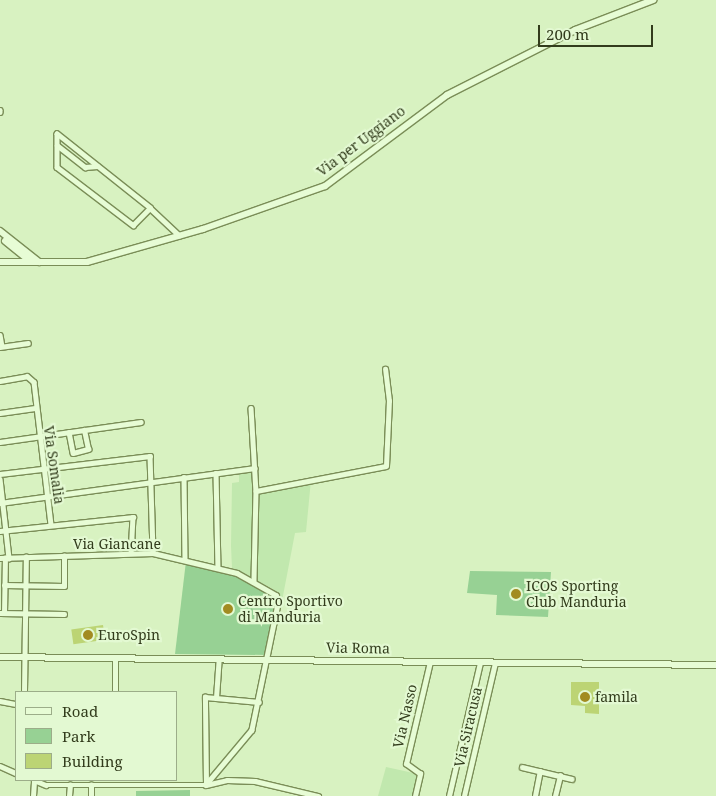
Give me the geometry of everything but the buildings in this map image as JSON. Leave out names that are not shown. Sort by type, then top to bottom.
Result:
[{"type":"street","name":"Via per Uggiano","points":[[31,262],[87,262],[180,235],[325,186],[455,90],[575,30],[653,0]]},
{"type":"street","points":[[150,208],[133,225],[57,167],[57,134],[150,208],[180,235]]},
{"type":"street","points":[[57,145],[85,167],[97,166]]},
{"type":"street","points":[[0,231],[39,262]]},
{"type":"street","points":[[0,237],[31,262]]},
{"type":"street","points":[[0,262],[31,262]]},
{"type":"street","points":[[0,335],[1,347],[28,343]]},
{"type":"street","points":[[256,491],[386,466],[389,401],[385,369]]},
{"type":"street","name":"Via Somalia","points":[[0,381],[32,379],[51,525]]},
{"type":"street","points":[[0,413],[35,408]]},
{"type":"street","points":[[251,408],[256,491],[254,582]]},
{"type":"street","points":[[0,442],[141,422]]},
{"type":"street","points":[[69,432],[73,452],[88,449],[84,430]]},
{"type":"street","points":[[0,474],[149,455],[153,553]]},
{"type":"street","points":[[2,503],[255,468]]},
{"type":"street","points":[[216,473],[218,567]]},
{"type":"street","points":[[184,477],[185,558]]},
{"type":"street","points":[[0,479],[6,531],[2,613],[64,614]]},
{"type":"street","points":[[0,531],[133,517],[132,553]]},
{"type":"street","name":"Via Giancane","points":[[5,558],[153,553],[185,558],[218,567],[254,582],[279,600],[268,659]]},
{"type":"street","name":"Via Giancane","points":[[4,585],[64,586],[64,556]]},
{"type":"street","points":[[24,691],[26,557]]},
{"type":"street","name":"Via Roma","points":[[0,657],[716,665]]},
{"type":"street","points":[[115,658],[115,691]]},
{"type":"street","points":[[216,698],[219,659]]},
{"type":"street","points":[[206,786],[252,730],[268,659]]},
{"type":"street","name":"Via Nasso","points":[[416,796],[420,774],[407,769],[406,764],[430,662]]},
{"type":"street","points":[[449,796],[480,663]]},
{"type":"street","name":"Via Siracusa","points":[[464,796],[495,663]]},
{"type":"street","points":[[206,786],[205,696],[259,702]]},
{"type":"street","points":[[0,701],[15,704]]},
{"type":"street","points":[[0,766],[15,772]]},
{"type":"street","points":[[522,767],[572,779]]},
{"type":"street","points":[[534,796],[540,771]]},
{"type":"street","points":[[555,796],[560,776]]},
{"type":"street","points":[[46,782],[91,785],[170,783],[206,786],[227,780],[255,781],[318,796]]},
{"type":"street","points":[[34,781],[34,796]]},
{"type":"street","points":[[69,796],[73,783]]},
{"type":"street","points":[[91,785],[91,796]]},
{"type":"green space","points":[[253,471],[253,578],[232,568],[231,546],[232,483],[239,482],[239,472]]},
{"type":"green space","points":[[311,480],[306,532],[295,533],[282,601],[273,589],[256,580],[257,493]]},
{"type":"green space","name":"Centro Sportivo di Manduria","points":[[186,561],[232,574],[271,594],[276,607],[267,655],[175,654]]},
{"type":"green space","name":"ICOS Sporting Club Manduria","points":[[470,571],[551,572],[548,617],[496,615],[497,595],[467,593]]},
{"type":"green space","points":[[386,767],[418,774],[413,796],[378,796]]},
{"type":"green space","points":[[190,790],[190,796],[136,796],[136,791]]},
{"type":"place","name":"ICOS Sporting Club Manduria","points":[[516,594]]},
{"type":"place","name":"Centro Sportivo di Manduria","points":[[228,609]]},
{"type":"place","name":"EuroSpin","points":[[88,635]]},
{"type":"place","name":"famila","points":[[585,697]]}]
